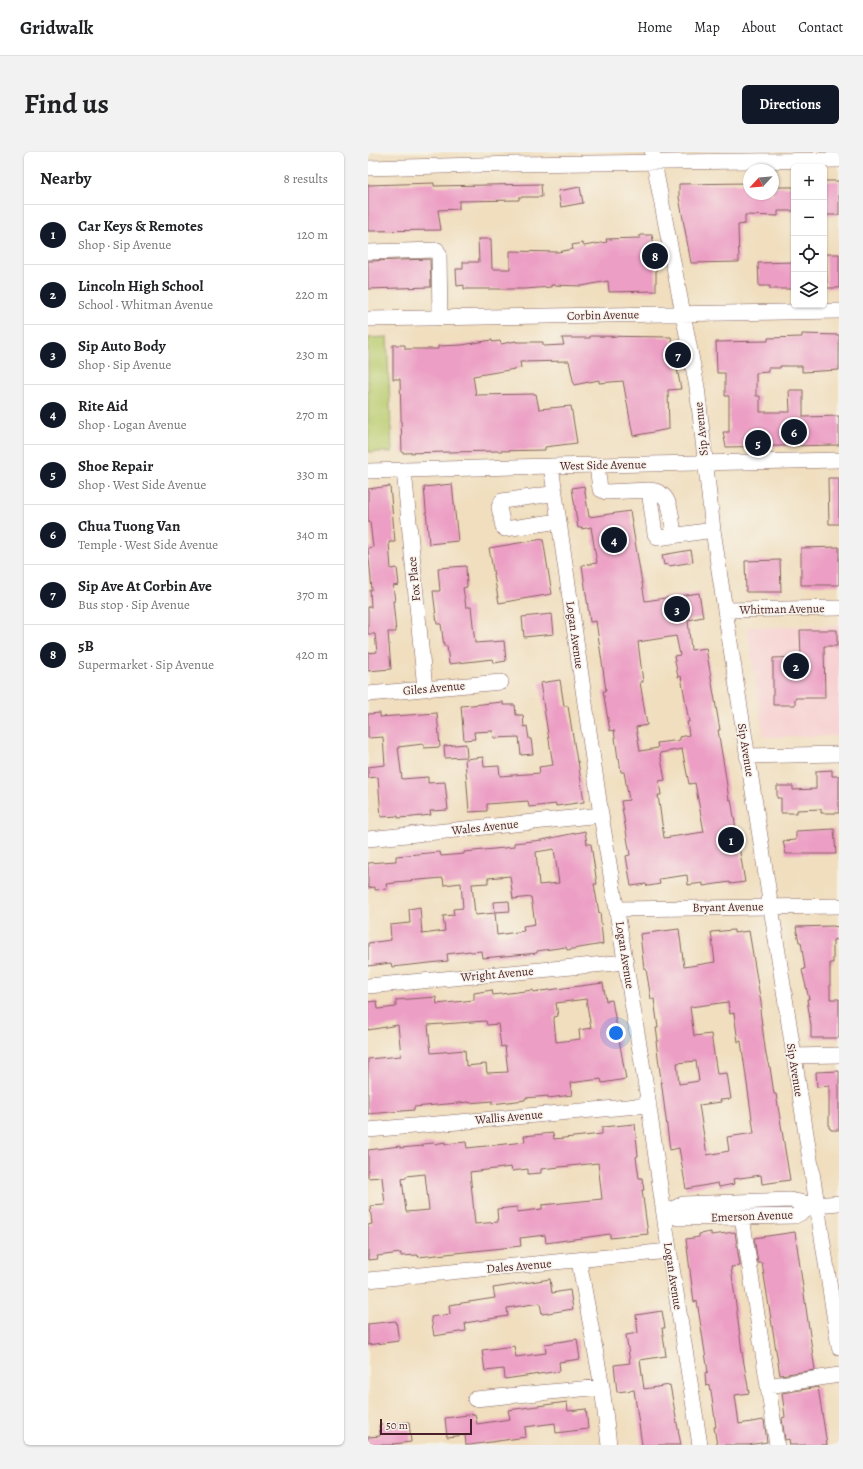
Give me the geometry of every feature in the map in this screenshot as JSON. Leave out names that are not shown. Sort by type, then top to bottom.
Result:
[{"type":"street","points":[[368,168],[653,158],[839,160]]},
{"type":"street","name":"Sip Avenue","points":[[653,158],[697,387],[713,530],[839,1347]]},
{"type":"street","points":[[368,252],[437,250],[439,254],[440,318]]},
{"type":"street","name":"Corbin Avenue","points":[[368,320],[839,311]]},
{"type":"street","name":"West Side Avenue","points":[[368,471],[839,460]]},
{"type":"street","points":[[597,465],[600,489],[606,492],[649,490],[656,534],[658,538],[713,530]]},
{"type":"street","name":"Logan Avenue","points":[[551,466],[602,815],[649,1105],[669,1251],[700,1445]]},
{"type":"street","name":"Fox Place","points":[[404,470],[425,689]]},
{"type":"street","points":[[555,493],[502,501],[499,507],[505,529],[559,522]]},
{"type":"street","name":"Whitman Avenue","points":[[725,610],[839,608]]},
{"type":"street","name":"Giles Avenue","points":[[368,694],[501,682]]},
{"type":"street","points":[[747,756],[839,754]]},
{"type":"street","name":"Wales Avenue","points":[[368,839],[602,815]]},
{"type":"street","name":"Bryant Avenue","points":[[617,909],[839,906]]},
{"type":"street","name":"Wright Avenue","points":[[368,986],[626,962]]},
{"type":"street","points":[[793,1056],[839,1055]]},
{"type":"street","name":"Wallis Avenue","points":[[368,1130],[649,1105]]},
{"type":"street","points":[[664,1213],[683,1204],[790,1200],[816,1205]]},
{"type":"street","name":"Emerson Avenue","points":[[664,1213],[678,1218],[795,1216],[816,1205],[839,1203]]},
{"type":"street","points":[[742,1217],[777,1445]]},
{"type":"street","name":"Dales Avenue","points":[[368,1280],[579,1261],[669,1251]]},
{"type":"street","points":[[579,1261],[602,1387],[609,1445]]},
{"type":"street","points":[[768,1386],[839,1375]]},
{"type":"street","points":[[476,1399],[602,1387]]},
{"type":"shaded area","points":[[839,626],[839,736],[764,737],[747,627]]},
{"type":"green space","points":[[387,337],[392,452],[368,452],[368,338]]},
{"type":"building","points":[[827,181],[839,181],[839,215],[827,215]]},
{"type":"building","points":[[434,183],[434,186],[541,184],[542,197],[519,197],[519,200],[459,201],[459,209],[438,210],[441,230],[368,231],[368,185]]},
{"type":"building","points":[[743,183],[743,200],[779,200],[779,187],[791,187],[791,211],[778,211],[778,216],[745,215],[745,224],[738,225],[739,262],[691,263],[679,197],[679,184]]},
{"type":"building","points":[[580,187],[583,203],[561,207],[558,191]]},
{"type":"building","points":[[640,235],[652,235],[657,261],[656,291],[609,292],[608,281],[582,286],[551,285],[551,287],[525,289],[464,289],[464,285],[457,286],[456,269],[463,269],[463,262],[479,262],[478,239],[491,239],[492,269],[510,269],[510,251],[558,252],[573,249],[572,245],[582,243],[584,246],[607,242],[606,239],[640,238]]},
{"type":"building","points":[[827,254],[839,254],[839,288],[827,288]]},
{"type":"building","points":[[430,259],[431,287],[368,289],[368,261]]},
{"type":"building","points":[[791,262],[791,289],[770,289],[770,286],[759,286],[758,263]]},
{"type":"building","points":[[802,334],[839,335],[839,370],[802,372],[802,366],[780,366],[780,368],[768,368],[768,372],[756,373],[756,396],[760,396],[760,412],[790,412],[789,390],[803,390],[803,417],[839,416],[839,445],[726,447],[723,432],[729,432],[729,396],[725,396],[725,373],[717,373],[716,342],[768,341],[768,338],[802,337]]},
{"type":"building","points":[[590,336],[671,337],[681,389],[668,390],[669,429],[633,436],[623,381],[599,383],[599,380],[574,385],[569,361],[520,362],[521,368],[473,376],[476,395],[536,394],[539,409],[571,406],[577,443],[545,447],[545,450],[402,453],[400,379],[393,379],[393,345],[405,345],[405,349],[438,349],[438,346],[462,345],[492,340],[492,342],[500,341],[501,344],[516,341],[543,342],[543,346],[564,345],[562,338],[590,338]]},
{"type":"building","points":[[828,478],[839,478],[839,524],[829,524]]},
{"type":"building","points":[[452,484],[458,541],[429,544],[424,487]]},
{"type":"building","points":[[390,486],[395,542],[389,542],[391,569],[397,568],[399,585],[393,586],[396,632],[388,632],[391,669],[368,671],[368,653],[377,652],[375,634],[368,634],[368,607],[371,607],[370,590],[372,590],[368,548],[373,547],[370,522],[368,522],[368,489]]},
{"type":"building","points":[[584,486],[589,517],[630,511],[645,601],[699,593],[703,617],[688,620],[691,650],[706,648],[720,730],[718,730],[729,800],[731,799],[745,882],[730,884],[730,882],[703,886],[703,883],[688,885],[687,875],[659,879],[660,884],[649,886],[646,884],[631,886],[626,856],[630,855],[621,801],[629,800],[624,772],[621,772],[619,758],[618,759],[614,730],[610,731],[603,691],[606,691],[596,621],[590,622],[582,565],[597,563],[591,527],[582,529],[582,527],[578,528],[572,488]],"holes":[[[676,636],[680,655],[674,656],[678,677],[681,676],[689,722],[687,722],[689,735],[680,737],[680,740],[657,743],[658,748],[640,751],[636,727],[647,725],[640,682],[643,682],[638,642]],[[682,749],[689,784],[695,783],[704,832],[664,838],[658,795],[661,795],[659,781],[665,780],[660,753]]]},
{"type":"building","points":[[543,539],[552,594],[499,603],[489,548]]},
{"type":"building","points":[[839,547],[839,585],[801,585],[801,548]]},
{"type":"building","points":[[691,550],[693,562],[669,566],[668,564],[664,565],[662,555]]},
{"type":"building","points":[[780,560],[781,592],[746,592],[745,561]]},
{"type":"building","points":[[466,566],[467,587],[463,588],[466,607],[471,607],[475,643],[504,641],[506,661],[494,663],[493,659],[449,664],[447,646],[444,646],[441,624],[437,624],[433,591],[440,591],[438,568]]},
{"type":"building","points":[[552,614],[554,634],[524,637],[522,617]]},
{"type":"building","points":[[800,630],[837,630],[837,646],[824,646],[825,698],[795,698],[795,705],[773,705],[773,658],[801,657]]},
{"type":"building","points":[[560,680],[564,706],[568,706],[584,802],[556,806],[556,804],[529,807],[528,801],[487,804],[487,811],[469,812],[465,759],[483,757],[484,767],[499,766],[500,776],[540,773],[539,767],[553,765],[540,683]]},
{"type":"building","points":[[503,702],[503,705],[515,705],[516,715],[523,715],[524,727],[527,726],[533,754],[521,755],[519,737],[494,738],[493,731],[474,732],[475,739],[464,740],[461,706]]},
{"type":"building","points":[[380,713],[380,717],[437,713],[440,747],[424,748],[423,744],[398,747],[402,779],[428,777],[428,783],[445,782],[448,810],[430,811],[431,815],[413,817],[381,817],[378,777],[368,778],[368,767],[385,765],[383,737],[368,738],[368,714]]},
{"type":"building","points":[[466,744],[467,757],[445,758],[444,746]]},
{"type":"building","points":[[832,770],[832,776],[839,776],[839,813],[821,813],[821,809],[797,810],[797,813],[781,813],[781,798],[777,798],[777,786],[793,786],[793,790],[816,789],[816,771]]},
{"type":"building","points":[[834,829],[836,854],[786,854],[783,841],[796,840],[796,831]]},
{"type":"building","points":[[585,831],[587,844],[591,844],[597,884],[594,884],[599,913],[600,912],[603,944],[567,950],[566,947],[537,951],[537,953],[482,958],[481,951],[470,951],[447,954],[448,961],[392,967],[391,963],[368,966],[368,943],[391,940],[390,925],[410,923],[409,909],[420,907],[422,934],[445,931],[443,916],[454,915],[453,909],[463,908],[461,883],[444,885],[443,878],[395,882],[386,884],[387,889],[375,890],[375,887],[368,888],[368,863],[396,861],[396,856],[440,852],[441,856],[464,854],[464,852],[514,847],[514,843],[542,840]],"holes":[[[554,849],[559,883],[539,885],[536,852]],[[510,876],[513,899],[531,897],[535,924],[523,926],[524,931],[497,935],[495,913],[475,915],[472,884],[488,883],[488,878]]]},
{"type":"building","points":[[509,901],[510,911],[495,912],[494,902]]},
{"type":"building","points":[[796,927],[839,927],[839,939],[833,940],[833,963],[830,963],[830,999],[839,999],[839,1038],[811,1038],[811,1026],[807,999],[809,999],[802,970],[805,969],[801,942],[799,942]]},
{"type":"building","points":[[679,929],[684,967],[715,962],[711,932],[734,930],[734,933],[749,931],[762,1009],[760,1010],[766,1055],[770,1067],[774,1094],[776,1094],[790,1180],[762,1184],[761,1175],[733,1179],[734,1184],[719,1187],[718,1183],[686,1189],[679,1148],[670,1150],[656,1041],[658,1041],[656,1028],[658,1028],[654,999],[651,999],[646,969],[644,969],[640,934]],"holes":[[[728,1002],[730,1014],[734,1013],[738,1042],[741,1041],[754,1133],[727,1137],[729,1151],[707,1155],[699,1105],[731,1099],[727,1073],[717,1074],[711,1034],[694,1036],[690,1007]],[[696,1061],[699,1081],[679,1084],[677,1063]]]},
{"type":"building","points":[[603,983],[606,1001],[612,1000],[626,1079],[602,1083],[601,1079],[570,1083],[572,1095],[548,1098],[548,1096],[525,1098],[525,1100],[492,1104],[492,1101],[414,1107],[414,1110],[368,1114],[368,1059],[401,1056],[398,1025],[368,1030],[368,1002],[377,1001],[378,1009],[396,1007],[396,1000],[436,997],[437,1004],[474,1000],[474,993],[492,990],[493,995],[533,990],[533,992]],"holes":[[[586,999],[591,1028],[579,1030],[580,1039],[556,1042],[554,1020],[554,1017],[558,1016],[556,1003]],[[486,1021],[487,1025],[498,1024],[501,1047],[505,1046],[508,1072],[487,1073],[486,1064],[466,1066],[465,1050],[431,1053],[428,1025]]]},
{"type":"building","points":[[839,1071],[839,1130],[831,1130],[829,1128],[829,1086],[817,1087],[816,1072]]},
{"type":"building","points":[[635,1124],[638,1156],[636,1157],[639,1178],[642,1178],[644,1190],[642,1190],[648,1234],[610,1238],[610,1234],[546,1243],[545,1235],[520,1238],[521,1246],[418,1257],[418,1255],[401,1256],[401,1253],[377,1256],[378,1259],[368,1260],[368,1225],[372,1224],[370,1206],[385,1205],[382,1177],[368,1178],[368,1150],[400,1146],[400,1148],[423,1146],[423,1144],[445,1142],[445,1144],[466,1142],[467,1148],[525,1142],[524,1136],[553,1133],[554,1139],[602,1134],[602,1127]],"holes":[[[598,1163],[602,1199],[542,1205],[542,1209],[517,1212],[517,1207],[497,1209],[498,1222],[475,1224],[470,1172],[511,1167],[512,1171],[528,1169],[528,1174],[541,1173],[541,1169]],[[425,1174],[429,1210],[406,1212],[402,1179],[406,1178],[406,1176]]]},
{"type":"building","points":[[711,1232],[711,1235],[735,1232],[740,1266],[731,1267],[749,1393],[735,1395],[739,1424],[764,1420],[767,1442],[748,1445],[717,1445],[710,1385],[706,1386],[705,1373],[708,1372],[697,1301],[694,1302],[686,1239],[699,1237],[699,1234]]},
{"type":"building","points":[[795,1232],[815,1370],[780,1375],[762,1263],[758,1263],[754,1238]]},
{"type":"building","points":[[550,1279],[552,1293],[570,1290],[573,1309],[542,1314],[540,1303],[507,1308],[508,1316],[465,1323],[466,1331],[434,1336],[431,1317],[450,1314],[449,1305],[495,1298],[493,1288]]},
{"type":"building","points":[[662,1311],[665,1328],[662,1328],[666,1356],[640,1360],[644,1389],[670,1385],[681,1445],[642,1445],[634,1390],[617,1392],[614,1365],[630,1363],[626,1335],[638,1333],[636,1315]]},
{"type":"building","points":[[396,1321],[399,1341],[368,1345],[368,1324]]},
{"type":"building","points":[[577,1339],[580,1359],[559,1362],[560,1371],[505,1379],[504,1369],[485,1371],[482,1350],[514,1346],[516,1357],[546,1353],[545,1344]]},
{"type":"building","points":[[818,1387],[827,1445],[790,1445],[789,1439],[785,1440],[782,1418],[785,1417],[782,1393]]},
{"type":"building","points":[[567,1402],[568,1411],[586,1409],[588,1429],[556,1433],[555,1423],[525,1427],[526,1437],[470,1445],[466,1445],[465,1435],[447,1437],[445,1418],[475,1414],[477,1424],[510,1419],[508,1410]]},
{"type":"building","points":[[409,1422],[411,1442],[393,1445],[368,1445],[368,1437],[380,1436],[379,1425]]},
{"type":"place","name":"5B","points":[[655,256]]},
{"type":"place","name":"Sip Ave At Corbin Ave","points":[[678,355]]},
{"type":"place","name":"Chua Tuong Van","points":[[794,432]]},
{"type":"place","name":"Shoe Repair","points":[[758,443]]},
{"type":"place","name":"Rite Aid","points":[[614,540]]},
{"type":"place","name":"Sip Auto Body","points":[[677,609]]},
{"type":"place","name":"Lincoln High School","points":[[796,666]]},
{"type":"place","name":"Car Keys & Remotes","points":[[731,840]]}]
